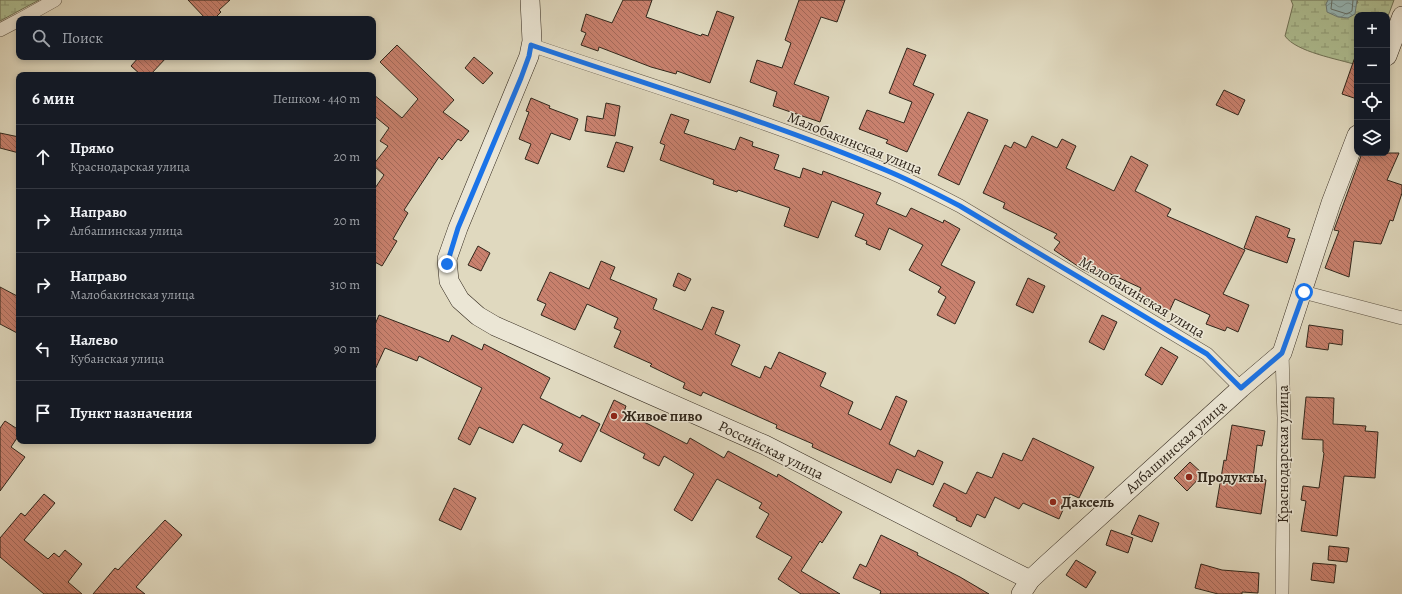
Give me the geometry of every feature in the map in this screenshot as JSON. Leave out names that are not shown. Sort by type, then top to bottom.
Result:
[{"type":"street","points":[[26,16],[55,0]]},
{"type":"street","points":[[530,0],[532,20],[531,45]]},
{"type":"street","points":[[1390,48],[1402,16]]},
{"type":"street","points":[[0,30],[16,21]]},
{"type":"street","name":"Российская улица","points":[[531,45],[529,56],[521,78],[458,228],[447,264],[449,281],[460,300],[478,316],[495,326],[765,445],[1026,587]]},
{"type":"street","name":"Малобакинская улица","points":[[531,45],[792,134],[885,170],[921,187],[960,206],[1207,354],[1241,388]]},
{"type":"street","name":"Краснодарская улица","points":[[1282,594],[1284,418],[1282,353],[1304,292],[1331,203],[1354,143]]},
{"type":"street","points":[[1304,292],[1402,318]]},
{"type":"street","name":"Албашинская улица","points":[[1026,587],[1241,388],[1282,353]]},
{"type":"green space","points":[[0,0],[39,0],[0,21]]},
{"type":"green space","points":[[1291,0],[1328,0],[1326,5],[1358,3],[1357,0],[1394,0],[1390,12],[1354,12],[1354,64],[1308,51],[1290,42],[1285,36],[1293,5]]},
{"type":"water","points":[[1328,0],[1357,0],[1354,15],[1348,18],[1338,17],[1327,12],[1326,4]]},
{"type":"building","points":[[188,0],[230,0],[219,10],[221,12],[217,16],[203,16]]},
{"type":"building","points":[[623,0],[652,0],[646,17],[701,36],[702,34],[708,36],[717,11],[734,17],[710,83],[677,71],[676,74],[651,67],[599,47],[598,51],[581,45],[586,33],[581,31],[586,14],[612,23]]},
{"type":"building","points":[[799,0],[845,0],[837,22],[821,17],[794,84],[829,97],[820,122],[773,106],[777,92],[750,82],[757,60],[782,68],[791,43],[785,40]]},
{"type":"building","points":[[397,45],[454,100],[443,112],[469,131],[461,141],[458,139],[442,160],[439,157],[404,210],[408,213],[393,239],[397,241],[382,266],[376,263],[376,187],[384,175],[376,168],[376,161],[388,146],[380,141],[389,128],[376,117],[376,96],[402,118],[418,99],[380,62]]},
{"type":"building","points":[[907,48],[926,55],[913,85],[934,94],[907,152],[886,143],[888,140],[859,129],[867,110],[904,123],[912,102],[889,93]]},
{"type":"building","points":[[474,57],[493,73],[483,84],[465,68]]},
{"type":"building","points":[[136,60],[164,60],[153,72],[138,72],[131,66]]},
{"type":"building","points":[[1354,60],[1354,98],[1342,94]]},
{"type":"building","points":[[1224,90],[1245,100],[1238,115],[1216,105]]},
{"type":"building","points":[[531,98],[550,106],[549,108],[578,119],[570,140],[551,133],[538,164],[525,159],[531,144],[519,139],[529,112],[526,111]]},
{"type":"building","points":[[606,103],[620,106],[615,136],[585,131],[587,116],[603,119]]},
{"type":"building","points":[[968,112],[988,120],[959,185],[938,175]]},
{"type":"building","points":[[671,114],[689,120],[684,133],[735,150],[740,137],[753,142],[752,146],[779,155],[774,169],[800,178],[803,168],[822,175],[823,171],[881,193],[876,204],[906,217],[911,208],[943,223],[944,220],[960,229],[941,265],[975,282],[955,324],[937,315],[946,297],[938,292],[941,287],[909,270],[923,245],[889,228],[880,250],[866,244],[867,241],[855,236],[864,214],[832,201],[818,238],[784,226],[790,208],[738,190],[737,192],[713,184],[714,180],[660,160],[665,145],[660,143]]},
{"type":"building","points":[[0,133],[16,136],[16,152],[0,148]]},
{"type":"building","points":[[1032,136],[1057,148],[1062,139],[1076,146],[1066,168],[1114,191],[1131,156],[1148,165],[1135,191],[1171,209],[1167,216],[1245,250],[1223,294],[1249,305],[1238,332],[1227,327],[1225,331],[1206,324],[1210,315],[1175,299],[1169,312],[1137,297],[1141,288],[1104,271],[1101,278],[1082,269],[1054,250],[1060,242],[1054,238],[1057,234],[1003,208],[1005,203],[983,193],[1005,145],[1011,148],[1014,142],[1026,148]]},
{"type":"building","points":[[616,142],[633,147],[624,172],[607,167]]},
{"type":"building","points":[[1390,153],[1399,153],[1387,180],[1402,185],[1402,193],[1393,221],[1390,220],[1381,244],[1354,241],[1349,277],[1325,268],[1339,231],[1334,230],[1361,156],[1390,156]]},
{"type":"building","points":[[1256,216],[1290,229],[1287,237],[1295,239],[1287,263],[1244,248]]},
{"type":"building","points":[[478,246],[490,253],[481,271],[468,265]]},
{"type":"building","points":[[601,261],[615,267],[610,279],[657,299],[653,309],[702,330],[712,307],[724,311],[715,334],[740,345],[731,365],[760,378],[765,366],[771,369],[779,352],[826,373],[820,386],[853,402],[848,414],[881,430],[896,396],[907,401],[889,444],[915,457],[918,450],[943,462],[933,485],[897,469],[891,483],[812,447],[813,444],[776,428],[777,425],[703,392],[701,396],[683,388],[685,383],[650,366],[652,364],[614,347],[621,331],[614,328],[618,318],[587,304],[575,330],[541,315],[546,304],[537,300],[550,272],[589,289]]},
{"type":"building","points":[[678,273],[691,279],[685,291],[673,286]]},
{"type":"building","points":[[1028,278],[1045,286],[1033,313],[1016,305]]},
{"type":"building","points":[[0,287],[16,295],[16,332],[0,324]]},
{"type":"building","points":[[379,315],[449,342],[452,335],[482,350],[484,344],[550,378],[540,398],[580,418],[582,415],[600,424],[581,462],[559,451],[563,444],[523,424],[513,443],[479,427],[470,445],[458,439],[482,388],[419,356],[417,361],[385,348],[376,368],[376,322]]},
{"type":"building","points":[[1102,315],[1117,322],[1104,350],[1089,342]]},
{"type":"building","points":[[1309,325],[1343,330],[1342,345],[1329,343],[1328,350],[1306,347]]},
{"type":"building","points":[[1161,347],[1178,357],[1162,385],[1145,375]]},
{"type":"building","points":[[1306,397],[1334,398],[1333,424],[1366,426],[1365,431],[1378,432],[1375,478],[1344,476],[1337,536],[1301,531],[1306,501],[1301,500],[1303,486],[1319,488],[1324,453],[1323,440],[1302,439]]},
{"type":"building","points":[[614,400],[626,406],[624,412],[687,444],[690,438],[724,458],[728,451],[777,477],[778,474],[842,512],[822,543],[820,541],[801,571],[840,594],[801,594],[778,579],[792,557],[756,537],[769,514],[759,508],[762,503],[717,479],[692,521],[674,510],[694,474],[664,456],[659,466],[643,458],[645,454],[600,431]]},
{"type":"building","points":[[5,421],[16,428],[16,440],[11,447],[25,457],[0,491],[0,428]]},
{"type":"building","points":[[1232,425],[1265,431],[1262,446],[1257,445],[1253,478],[1266,480],[1261,514],[1216,507]]},
{"type":"building","points":[[1033,438],[1094,467],[1079,498],[1070,494],[1059,519],[1023,503],[1019,509],[995,497],[985,518],[977,514],[971,527],[933,506],[944,483],[966,494],[977,472],[992,478],[1003,453],[1022,461]]},
{"type":"building","points":[[1190,462],[1203,474],[1187,491],[1174,478]]},
{"type":"building","points":[[454,488],[476,498],[461,530],[439,520]]},
{"type":"building","points":[[44,494],[55,503],[24,540],[48,559],[54,553],[59,557],[65,550],[82,564],[68,582],[82,594],[44,594],[0,557],[0,538],[21,513],[25,516]]},
{"type":"building","points":[[1139,515],[1159,523],[1152,542],[1131,534]]},
{"type":"building","points":[[165,520],[182,535],[136,587],[145,594],[93,594],[115,568],[118,570]]},
{"type":"building","points":[[1111,530],[1133,538],[1128,553],[1106,545]]},
{"type":"building","points":[[881,535],[918,553],[917,555],[989,594],[880,594],[881,591],[853,578],[860,564],[866,567]]},
{"type":"building","points":[[1329,546],[1349,548],[1347,562],[1328,560]]},
{"type":"building","points":[[1076,560],[1096,572],[1086,588],[1066,575]]},
{"type":"building","points":[[1313,563],[1336,565],[1334,583],[1311,580]]},
{"type":"building","points":[[1201,564],[1222,570],[1259,573],[1258,593],[1242,592],[1242,594],[1218,594],[1195,588]]},
{"type":"place","name":"Живое пиво","points":[[614,416]]},
{"type":"place","name":"Продукты","points":[[1189,477]]},
{"type":"place","name":"Даксель","points":[[1053,502]]},
{"type":"route","points":[[447,264],[447,259],[458,228],[521,78],[529,56],[531,45],[785,131],[885,170],[921,187],[960,206],[1207,354],[1241,388],[1282,353],[1304,292]]}]
